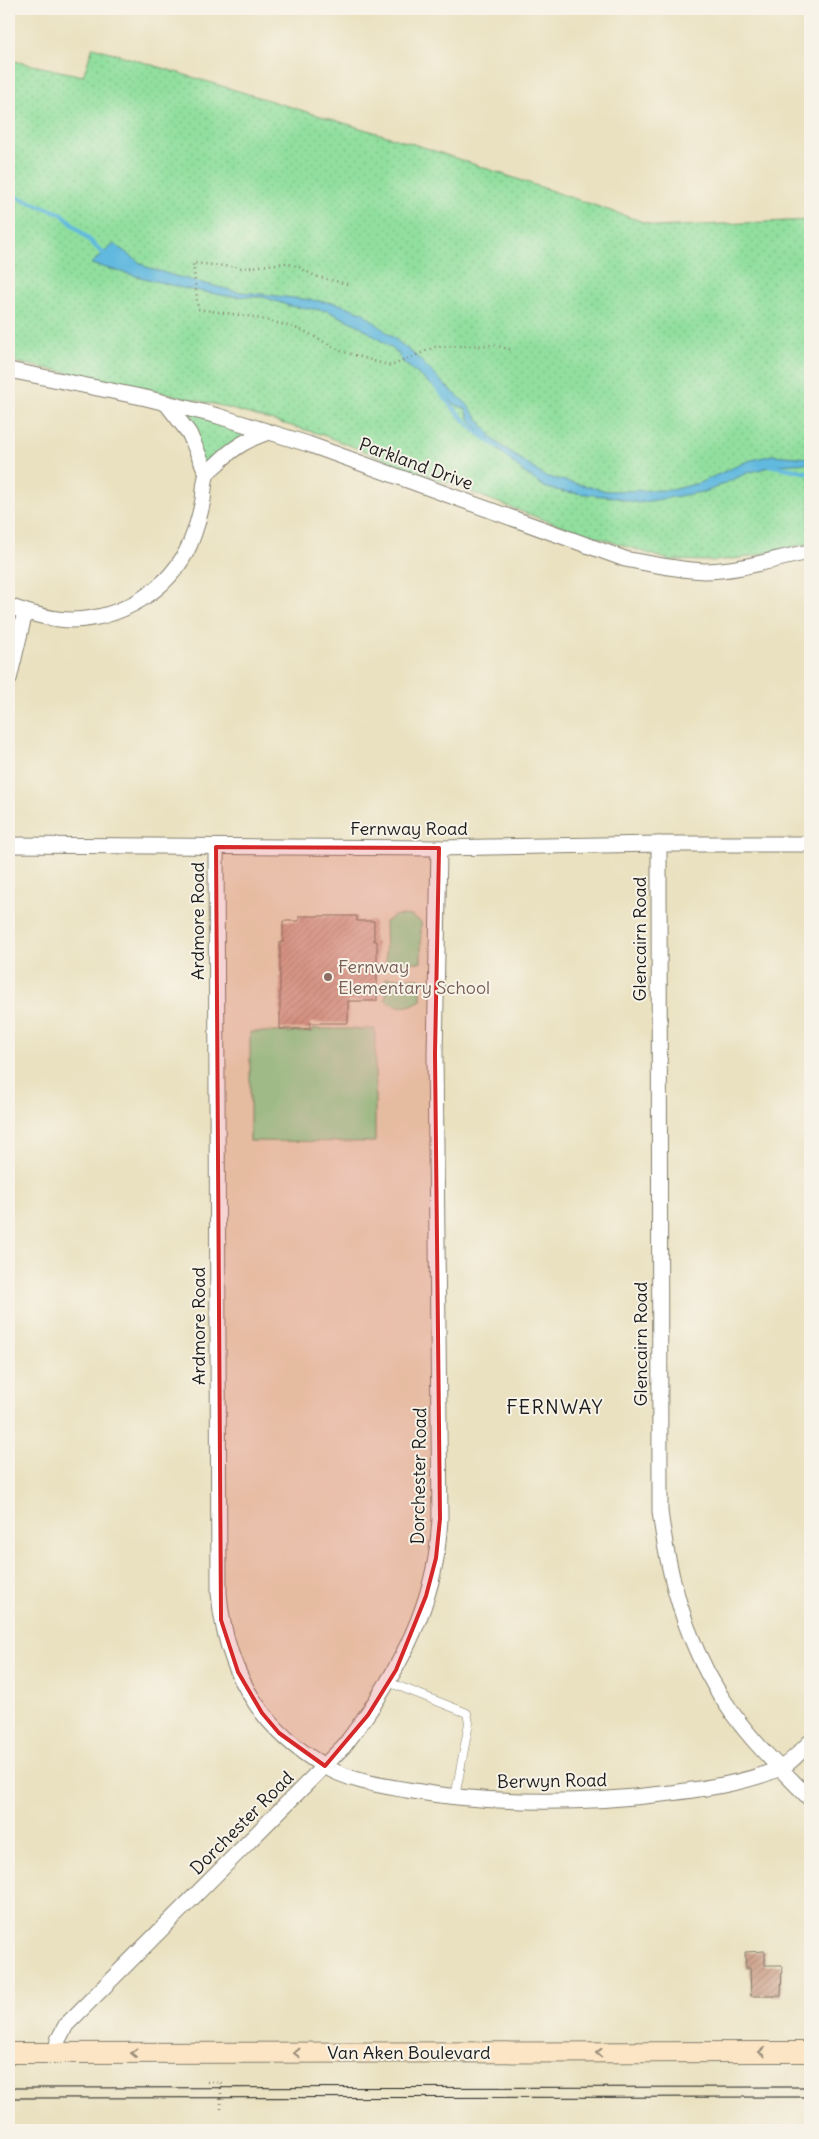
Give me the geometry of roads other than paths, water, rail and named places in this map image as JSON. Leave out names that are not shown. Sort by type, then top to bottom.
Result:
[{"type":"main road","name":"Van Aken Boulevard","points":[[9,2053],[810,2052]]},
{"type":"street","name":"Parkland Drive","points":[[9,370],[166,403],[269,432],[308,444],[625,559],[671,568],[705,571],[732,568],[810,552]]},
{"type":"street","points":[[9,606],[24,612],[71,620],[100,617],[124,609],[147,596],[166,580],[180,563],[200,518],[207,474],[189,433],[166,403]]},
{"type":"street","points":[[207,474],[231,450],[249,439],[269,432]]},
{"type":"street","points":[[9,679],[24,612]]},
{"type":"street","name":"Fernway Road","points":[[9,846],[439,848],[659,844],[810,844]]},
{"type":"street","name":"Glencairn Road","points":[[659,844],[660,1511],[664,1542],[680,1608],[705,1670],[733,1715],[810,1799]]},
{"type":"street","name":"Ardmore Road","points":[[216,847],[218,1583],[221,1620],[238,1672],[262,1713],[278,1733],[325,1766]]},
{"type":"street","name":"Dorchester Road","points":[[56,2053],[58,2040],[66,2025],[325,1766],[368,1715],[388,1682],[413,1632],[426,1596],[436,1558],[440,1520],[436,1054],[439,848]]},
{"type":"street","points":[[780,1768],[810,1742]]},
{"type":"street","name":"Berwyn Road","points":[[325,1766],[348,1778],[367,1783],[455,1797],[528,1801],[629,1798],[715,1787],[780,1768]]},
{"type":"lane","points":[[388,1682],[467,1713],[469,1723],[455,1797]]},
{"type":"water","points":[[114,244],[146,267],[175,276],[234,291],[336,303],[362,312],[417,357],[466,403],[495,441],[544,476],[607,491],[671,490],[699,483],[748,461],[772,455],[810,458],[810,463],[777,465],[747,473],[708,491],[638,503],[613,497],[546,488],[523,472],[484,437],[469,418],[466,409],[454,404],[402,361],[397,352],[360,326],[328,311],[290,306],[263,297],[227,296],[182,288],[91,264]]},
{"type":"waterway","points":[[9,194],[62,214],[107,257]]},
{"type":"waterway","points":[[433,383],[463,418],[498,447]]},
{"type":"waterway","points":[[770,465],[810,473]]},
{"type":"tram line","points":[[9,2088],[810,2087]]},
{"type":"tram line","points":[[9,2098],[810,2097]]},
{"type":"place","name":"Fernway Elementary School","points":[[328,977]]},
{"type":"district","name":"FERNWAY","points":[[555,1407]]}]
